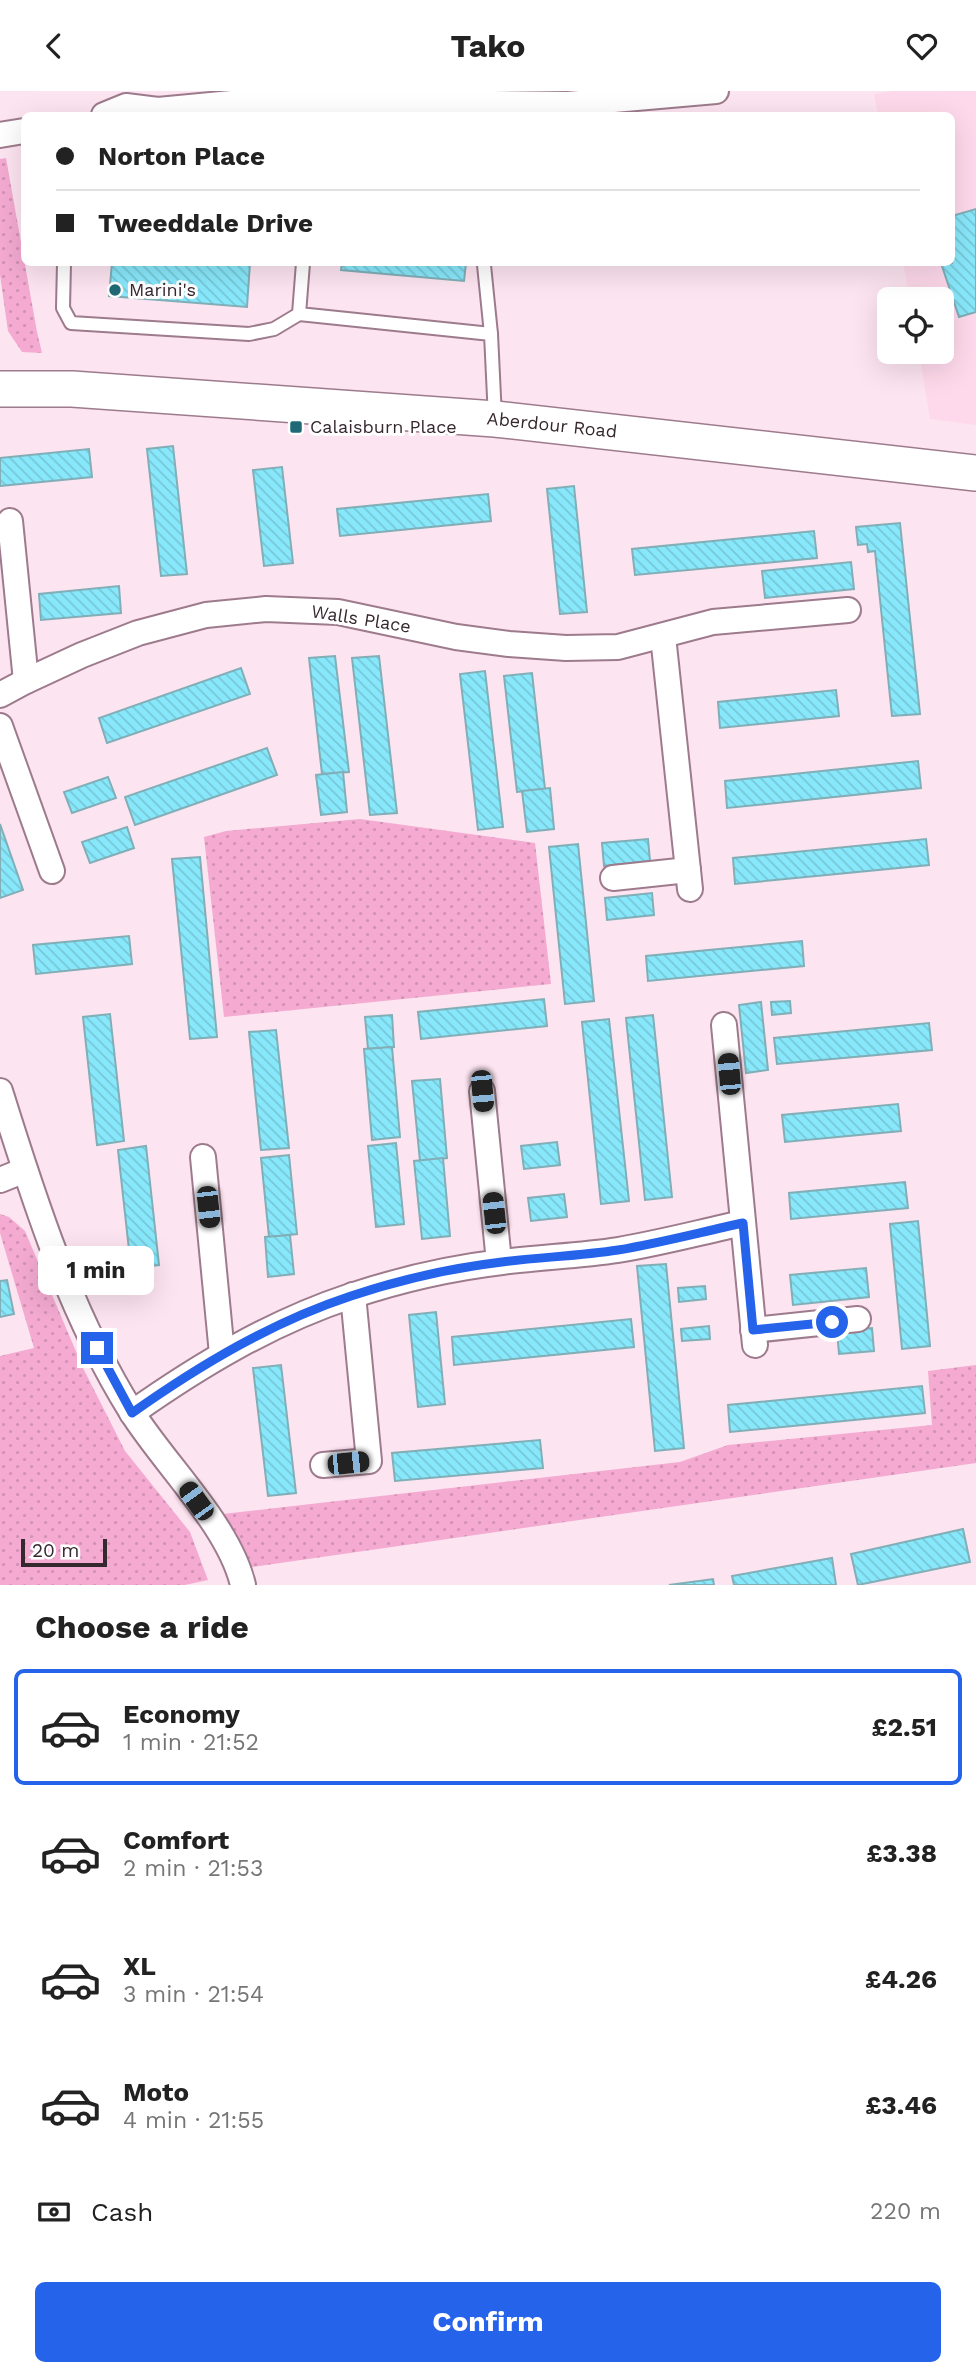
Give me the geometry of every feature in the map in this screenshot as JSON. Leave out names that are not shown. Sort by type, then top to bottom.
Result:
[{"type":"main road","name":"Aberdour Road","points":[[0,389],[72,389],[495,419],[976,473]]},
{"type":"street","points":[[117,104],[158,110],[263,100],[568,104],[716,91]]},
{"type":"street","points":[[0,135],[21,132]]},
{"type":"street","points":[[10,521],[26,681]]},
{"type":"street","name":"Walls Place","points":[[0,695],[26,681],[138,633],[206,615],[266,609],[338,612],[456,637],[555,647],[618,646],[713,622],[848,610]]},
{"type":"street","points":[[613,878],[689,879],[663,636]]},
{"type":"street","points":[[0,726],[52,871]]},
{"type":"street","points":[[724,1025],[754,1337],[858,1319]]},
{"type":"street","points":[[0,1091],[25,1170],[66,1279],[108,1370],[132,1413],[228,1545],[237,1583]]},
{"type":"street","points":[[482,1091],[499,1262]]},
{"type":"street","points":[[203,1157],[222,1354]]},
{"type":"street","points":[[0,1180],[25,1170]]},
{"type":"street","points":[[132,1413],[181,1378],[222,1354],[263,1333],[353,1295],[417,1278],[499,1262],[617,1250],[743,1223]]},
{"type":"street","points":[[323,1465],[369,1461],[353,1295]]},
{"type":"lane","points":[[64,266],[63,308],[71,323],[249,334],[274,329],[299,314],[491,334]]},
{"type":"lane","points":[[299,314],[303,266]]},
{"type":"lane","points":[[484,266],[495,419]]},
{"type":"shaded area","points":[[893,91],[976,91],[976,425],[930,419],[921,364],[954,364],[954,287],[908,287],[904,266],[955,266],[955,112],[877,112],[874,94]]},
{"type":"shaded area","points":[[6,158],[21,242],[21,266],[25,266],[42,353],[22,352],[8,331],[0,275],[0,159]]},
{"type":"shaded area","points":[[360,819],[535,843],[551,984],[224,1017],[204,837],[226,831]]},
{"type":"shaded area","points":[[0,1214],[9,1217],[25,1231],[83,1368],[125,1451],[190,1532],[208,1580],[185,1585],[0,1585],[0,1356],[34,1348],[0,1233]]},
{"type":"shaded area","points":[[976,1365],[976,1463],[252,1567],[223,1514],[680,1462],[728,1445],[932,1425],[928,1371]]},
{"type":"building","points":[[976,209],[976,312],[959,317],[954,302],[954,287],[949,287],[942,266],[955,266],[955,215]]},
{"type":"building","points":[[112,266],[250,266],[247,307],[109,296]]},
{"type":"building","points":[[342,266],[466,266],[464,281],[341,270]]},
{"type":"building","points":[[173,446],[187,574],[161,576],[147,449]]},
{"type":"building","points":[[89,449],[92,477],[0,486],[0,458]]},
{"type":"building","points":[[282,467],[293,563],[264,566],[253,470]]},
{"type":"building","points":[[574,486],[587,612],[560,614],[547,489]]},
{"type":"building","points":[[488,494],[491,521],[340,536],[337,509]]},
{"type":"building","points":[[900,523],[920,714],[892,716],[875,551],[868,552],[867,544],[858,545],[856,527]]},
{"type":"building","points":[[814,531],[817,558],[635,575],[632,549]]},
{"type":"building","points":[[851,562],[854,589],[765,598],[762,571]]},
{"type":"building","points":[[119,586],[121,613],[41,620],[39,594]]},
{"type":"building","points":[[335,656],[349,772],[322,774],[309,658]]},
{"type":"building","points":[[379,656],[397,813],[370,815],[352,658]]},
{"type":"building","points":[[241,668],[250,694],[107,743],[99,718]]},
{"type":"building","points":[[485,671],[503,827],[478,830],[460,674]]},
{"type":"building","points":[[532,673],[545,789],[517,792],[504,676]]},
{"type":"building","points":[[836,690],[839,716],[720,728],[718,702]]},
{"type":"building","points":[[267,748],[277,775],[135,825],[125,797]]},
{"type":"building","points":[[918,761],[921,788],[727,808],[725,781]]},
{"type":"building","points":[[343,772],[347,812],[321,815],[316,775]]},
{"type":"building","points":[[108,777],[116,798],[72,813],[64,792]]},
{"type":"building","points":[[550,788],[554,829],[527,832],[522,791]]},
{"type":"building","points":[[0,824],[23,890],[0,898]]},
{"type":"building","points":[[127,827],[134,848],[90,863],[82,842]]},
{"type":"building","points":[[648,839],[650,861],[604,866],[602,843]]},
{"type":"building","points":[[926,839],[929,865],[735,884],[733,858]]},
{"type":"building","points":[[578,844],[594,1001],[565,1004],[549,847]]},
{"type":"building","points":[[200,857],[217,1037],[190,1039],[172,859]]},
{"type":"building","points":[[652,893],[654,915],[607,920],[605,898]]},
{"type":"building","points":[[129,936],[132,964],[36,974],[33,945]]},
{"type":"building","points":[[802,941],[804,966],[648,981],[646,956]]},
{"type":"building","points":[[544,999],[547,1026],[421,1039],[418,1012]]},
{"type":"building","points":[[790,1001],[791,1013],[772,1015],[771,1002]]},
{"type":"building","points":[[761,1002],[768,1070],[746,1073],[739,1005]]},
{"type":"building","points":[[110,1014],[124,1141],[97,1145],[83,1017]]},
{"type":"building","points":[[392,1015],[394,1047],[368,1049],[365,1017]]},
{"type":"building","points":[[653,1015],[672,1197],[645,1200],[626,1018]]},
{"type":"building","points":[[609,1019],[629,1201],[601,1204],[582,1022]]},
{"type":"building","points":[[929,1023],[932,1050],[777,1064],[774,1038]]},
{"type":"building","points":[[276,1030],[289,1148],[261,1150],[249,1032]]},
{"type":"building","points":[[392,1047],[400,1137],[372,1140],[364,1049]]},
{"type":"building","points":[[440,1079],[447,1158],[420,1161],[412,1081]]},
{"type":"building","points":[[898,1104],[901,1131],[785,1142],[782,1115]]},
{"type":"building","points":[[557,1142],[560,1165],[524,1169],[521,1146]]},
{"type":"building","points":[[396,1143],[404,1224],[376,1227],[368,1146]]},
{"type":"building","points":[[146,1146],[159,1265],[131,1268],[118,1150]]},
{"type":"building","points":[[289,1155],[297,1234],[269,1237],[261,1158]]},
{"type":"building","points":[[443,1158],[450,1236],[422,1239],[414,1161]]},
{"type":"building","points":[[905,1182],[908,1208],[791,1219],[789,1193]]},
{"type":"building","points":[[564,1194],[567,1217],[531,1221],[528,1198]]},
{"type":"building","points":[[918,1221],[930,1346],[902,1349],[890,1224]]},
{"type":"building","points":[[290,1235],[294,1274],[268,1277],[265,1237]]},
{"type":"building","points":[[666,1264],[684,1448],[655,1451],[637,1266]]},
{"type":"building","points":[[866,1268],[869,1297],[793,1305],[790,1275]]},
{"type":"building","points":[[7,1280],[14,1314],[0,1317],[0,1281]]},
{"type":"building","points":[[705,1286],[706,1299],[679,1302],[678,1288]]},
{"type":"building","points":[[436,1312],[445,1404],[418,1407],[409,1315]]},
{"type":"building","points":[[631,1319],[634,1347],[454,1365],[452,1337]]},
{"type":"building","points":[[709,1326],[710,1339],[682,1341],[681,1329]]},
{"type":"building","points":[[872,1328],[874,1351],[839,1354],[837,1331]]},
{"type":"building","points":[[281,1365],[296,1493],[268,1496],[253,1368]]},
{"type":"building","points":[[922,1386],[925,1413],[730,1432],[728,1405]]},
{"type":"building","points":[[540,1440],[543,1468],[395,1481],[392,1453]]},
{"type":"building","points":[[963,1529],[970,1562],[858,1585],[851,1554]]},
{"type":"building","points":[[832,1558],[836,1585],[734,1585],[732,1576]]},
{"type":"building","points":[[713,1579],[714,1585],[669,1585]]},
{"type":"place","name":"Marini's","points":[[115,290]]},
{"type":"place","name":"Calaisburn Place","points":[[296,427]]},
{"type":"route","points":[[97,1348],[132,1413],[181,1378],[222,1354],[325,1305],[353,1295],[477,1266],[617,1250],[743,1223],[753,1330],[832,1322]]}]
